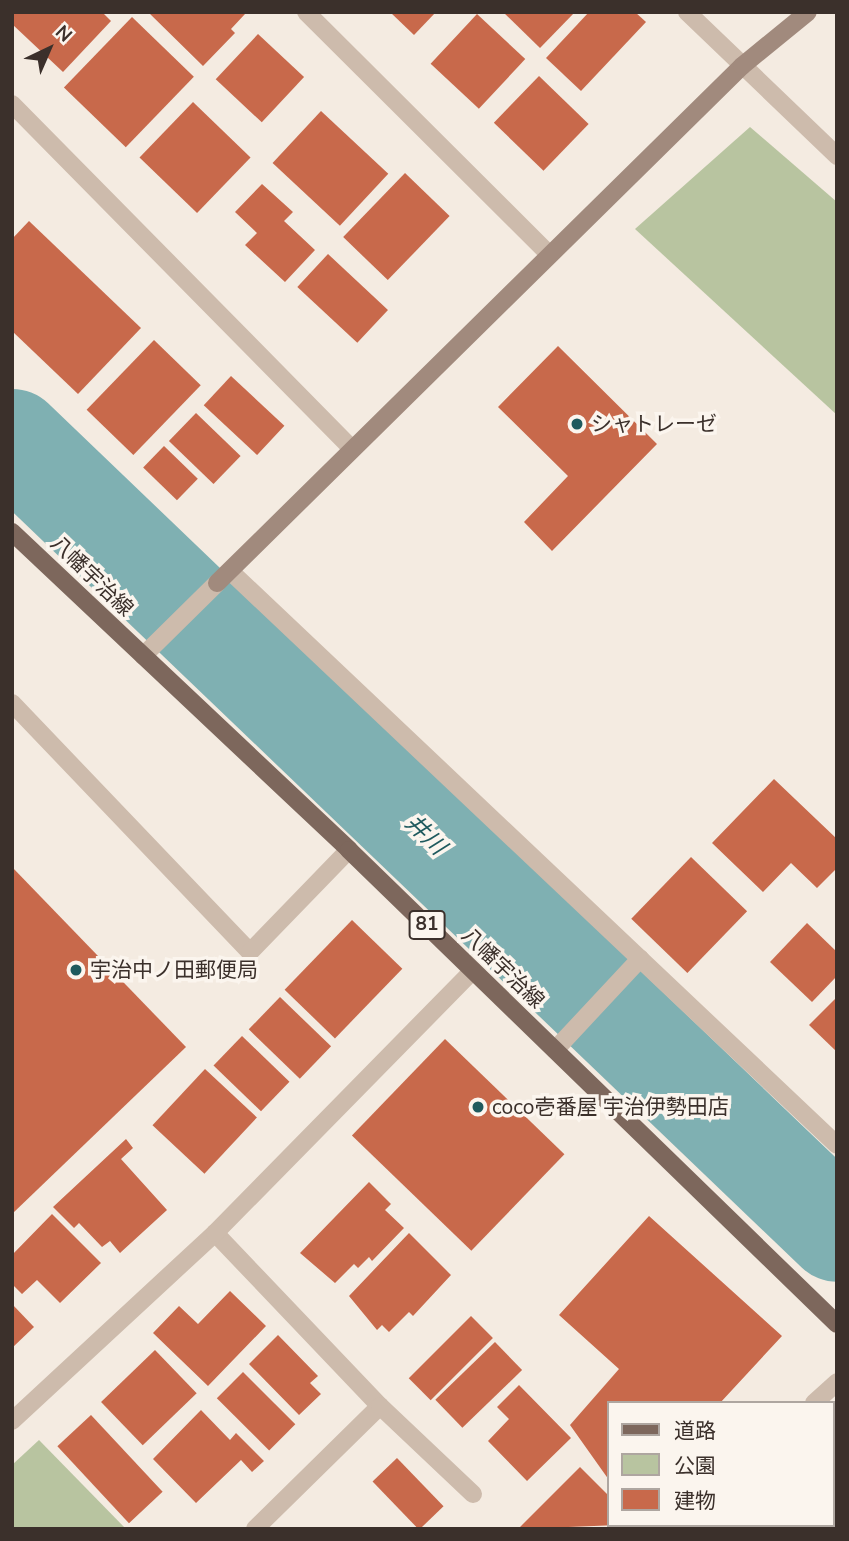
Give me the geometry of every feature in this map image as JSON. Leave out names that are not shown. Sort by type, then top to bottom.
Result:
[{"type":"main road","name":"八幡宇治線","points":[[12,531],[349,850],[837,1324]]},
{"type":"street","points":[[306,12],[549,254]]},
{"type":"street","points":[[687,12],[837,156]]},
{"type":"street","points":[[143,656],[350,447],[742,66],[808,12]]},
{"type":"street","points":[[12,104],[350,447]]},
{"type":"street","points":[[224,577],[635,964],[837,1145]]},
{"type":"street","points":[[12,703],[250,952],[349,850]]},
{"type":"street","points":[[555,1050],[635,964]]},
{"type":"street","points":[[12,1421],[215,1233],[473,970]]},
{"type":"street","points":[[215,1233],[380,1406],[473,1494]]},
{"type":"street","points":[[816,1401],[837,1382]]},
{"type":"street","points":[[255,1529],[380,1406]]},
{"type":"green space","points":[[750,127],[837,202],[837,415],[635,229]]},
{"type":"green space","points":[[39,1440],[126,1529],[12,1529],[12,1465]]},
{"type":"building","points":[[12,12],[102,12],[111,21],[63,72],[12,24]]},
{"type":"building","points":[[148,12],[245,14],[231,29],[235,33],[203,66]]},
{"type":"building","points":[[390,12],[436,12],[414,35]]},
{"type":"building","points":[[503,12],[575,12],[540,48]]},
{"type":"building","points":[[589,12],[635,12],[646,22],[581,91],[546,58]]},
{"type":"building","points":[[477,14],[525,59],[479,109],[431,64]]},
{"type":"building","points":[[132,17],[194,77],[126,147],[64,87]]},
{"type":"building","points":[[258,34],[304,77],[262,122],[216,79]]},
{"type":"building","points":[[539,76],[589,124],[543,171],[494,123]]},
{"type":"building","points":[[193,102],[251,158],[197,213],[140,157]]},
{"type":"building","points":[[321,111],[388,174],[340,226],[273,163]]},
{"type":"building","points":[[405,173],[450,216],[388,280],[343,237]]},
{"type":"building","points":[[262,184],[293,212],[284,221],[315,250],[285,282],[245,245],[257,233],[235,212]]},
{"type":"building","points":[[29,221],[141,328],[78,394],[12,331],[12,239]]},
{"type":"building","points":[[328,254],[388,310],[357,343],[297,287]]},
{"type":"building","points":[[154,340],[201,385],[133,455],[87,410]]},
{"type":"building","points":[[558,346],[657,444],[552,551],[524,522],[568,476],[498,407]]},
{"type":"building","points":[[231,376],[284,426],[257,455],[204,405]]},
{"type":"building","points":[[196,413],[241,456],[214,484],[169,441]]},
{"type":"building","points":[[164,446],[198,479],[177,500],[143,468]]},
{"type":"building","points":[[774,779],[837,839],[837,868],[817,888],[791,863],[763,892],[712,843]]},
{"type":"building","points":[[691,857],[747,911],[687,973],[631,919]]},
{"type":"building","points":[[12,867],[186,1047],[12,1214]]},
{"type":"building","points":[[352,920],[402,969],[335,1038],[285,990]]},
{"type":"building","points":[[807,923],[837,952],[837,976],[812,1002],[770,962]]},
{"type":"building","points":[[280,997],[331,1046],[300,1079],[249,1029]]},
{"type":"building","points":[[837,997],[837,1052],[809,1025]]},
{"type":"building","points":[[242,1036],[289,1082],[261,1111],[214,1065]]},
{"type":"building","points":[[445,1039],[564,1154],[471,1251],[352,1135]]},
{"type":"building","points":[[205,1069],[257,1117],[204,1174],[152,1125]]},
{"type":"building","points":[[126,1139],[133,1148],[121,1159],[167,1210],[120,1253],[110,1241],[102,1247],[79,1223],[74,1228],[53,1207]]},
{"type":"building","points":[[369,1182],[391,1204],[385,1210],[404,1228],[372,1261],[369,1257],[358,1268],[354,1264],[335,1283],[300,1253]]},
{"type":"building","points":[[52,1214],[101,1263],[60,1303],[37,1280],[22,1294],[12,1284],[12,1255]]},
{"type":"building","points":[[649,1216],[782,1336],[722,1401],[608,1401],[608,1479],[570,1425],[619,1369],[559,1315]]},
{"type":"building","points":[[409,1233],[451,1275],[413,1316],[409,1312],[389,1332],[382,1325],[377,1330],[349,1296]]},
{"type":"building","points":[[230,1291],[266,1326],[208,1386],[153,1333],[179,1306],[198,1324]]},
{"type":"building","points":[[12,1304],[34,1327],[12,1348]]},
{"type":"building","points":[[471,1316],[493,1338],[431,1400],[409,1378]]},
{"type":"building","points":[[278,1335],[318,1376],[310,1383],[321,1394],[299,1415],[249,1364]]},
{"type":"building","points":[[495,1342],[522,1370],[462,1428],[435,1400]]},
{"type":"building","points":[[155,1350],[197,1393],[143,1445],[101,1402]]},
{"type":"building","points":[[243,1372],[295,1424],[269,1450],[217,1398]]},
{"type":"building","points":[[519,1385],[571,1438],[527,1481],[488,1441],[509,1419],[497,1407]]},
{"type":"building","points":[[201,1410],[230,1440],[236,1433],[264,1461],[252,1472],[241,1460],[196,1503],[153,1459]]},
{"type":"building","points":[[91,1415],[163,1492],[129,1523],[57,1446]]},
{"type":"building","points":[[837,1448],[835,1490],[835,1450]]},
{"type":"building","points":[[397,1458],[444,1506],[418,1529],[373,1482]]},
{"type":"building","points":[[580,1467],[608,1495],[608,1525],[518,1529]]},
{"type":"waterway","name":"井川","points":[[12,440],[837,1230]]},
{"type":"place","name":"シャトレーゼ","points":[[577,424]]},
{"type":"place","name":"宇治中ノ田郵便局","points":[[76,970]]},
{"type":"place","name":"coco壱番屋 宇治伊勢田店","points":[[478,1107]]}]
